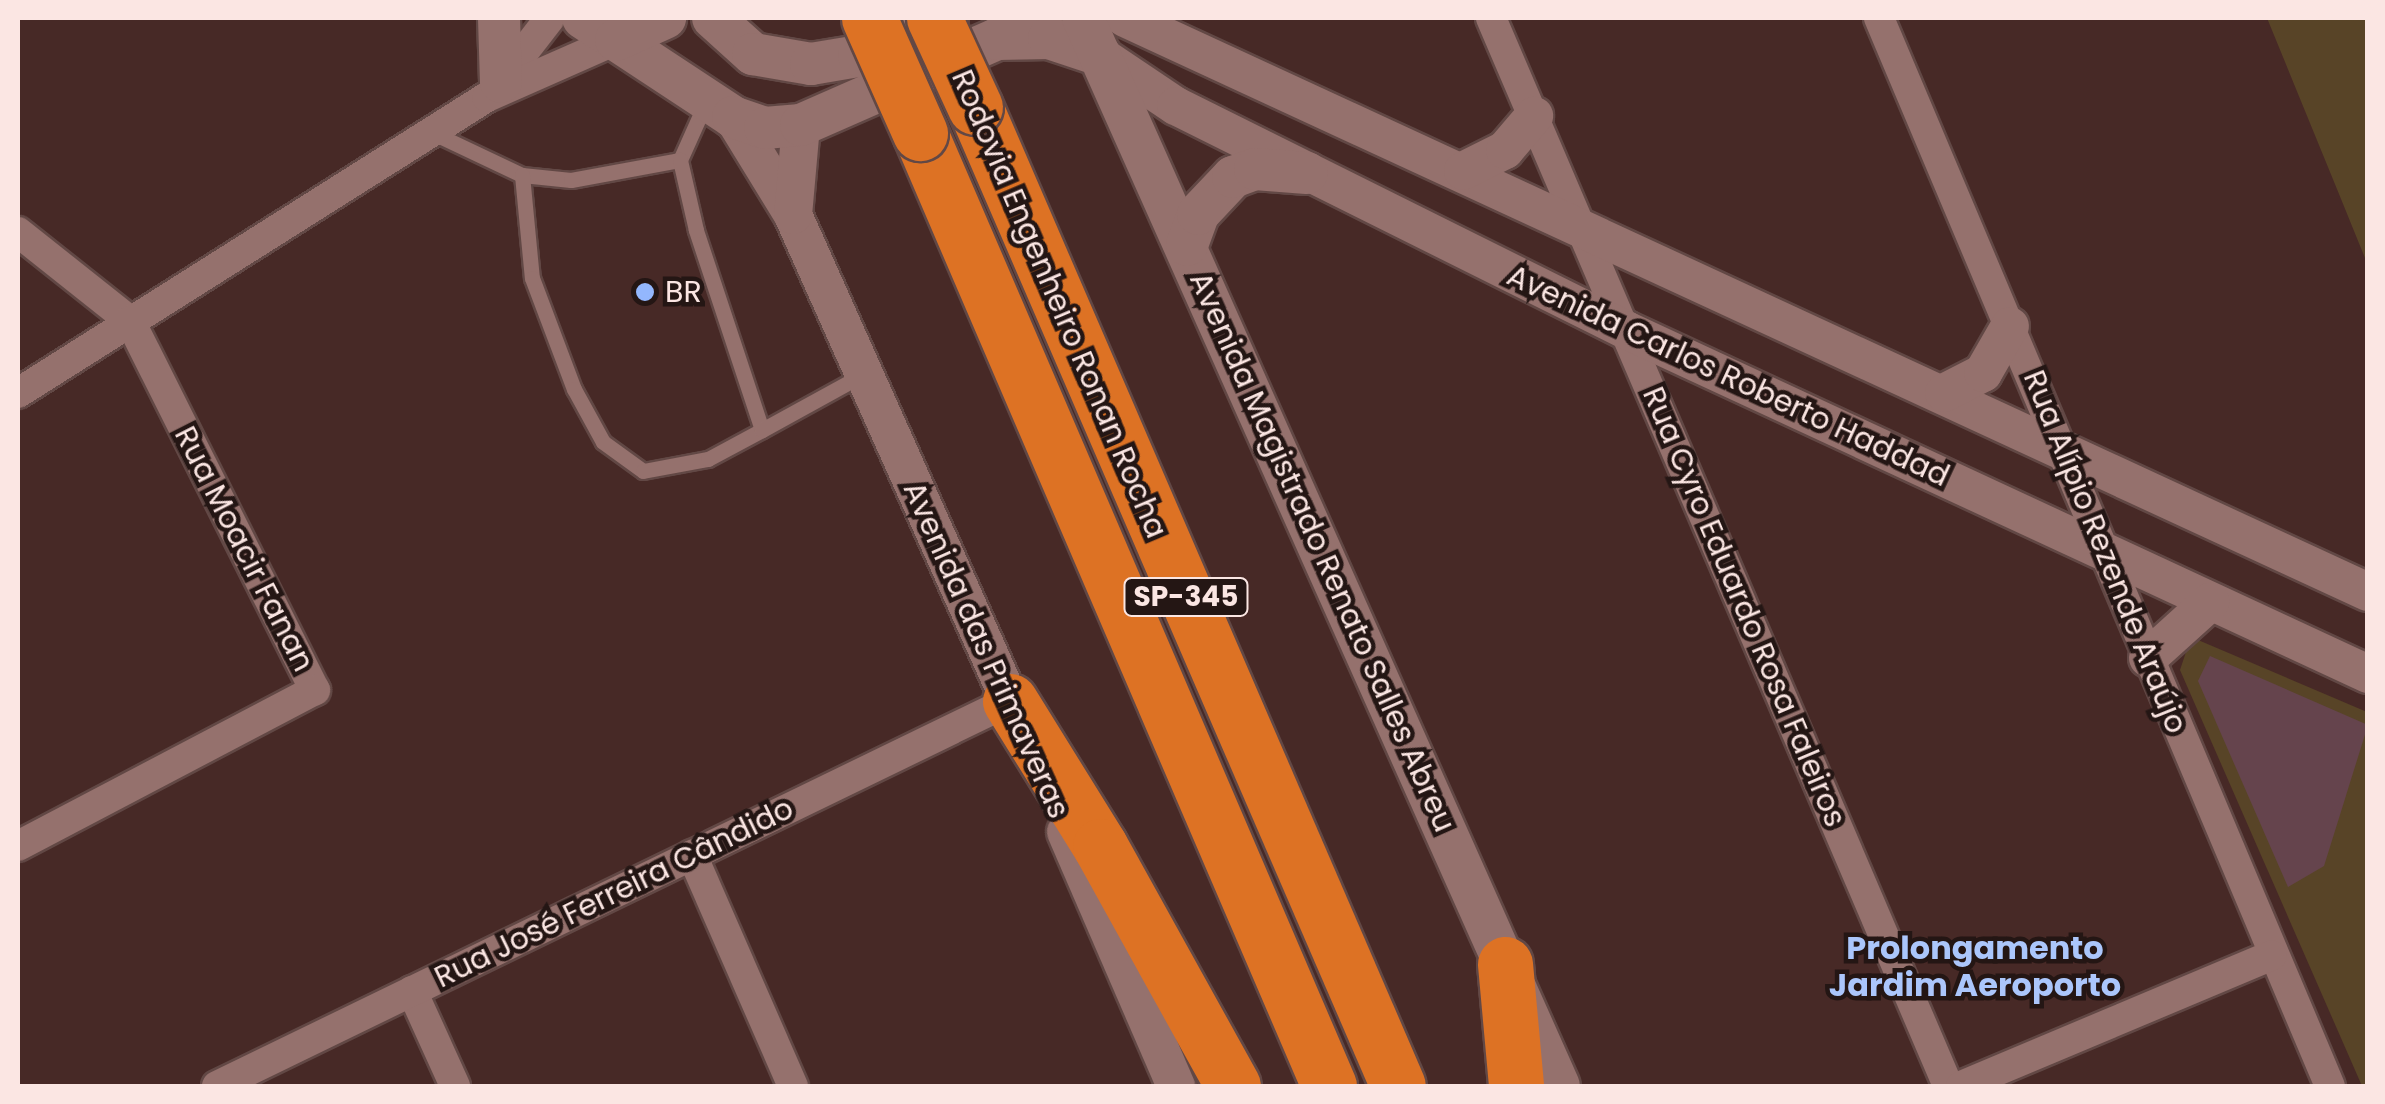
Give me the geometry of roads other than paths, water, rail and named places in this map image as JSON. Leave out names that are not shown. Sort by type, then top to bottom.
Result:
[{"type":"highway","name":"Rodovia Engenheiro Ronan Rocha","points":[[869,18],[1329,1086]]},
{"type":"highway","name":"Rodovia Engenheiro Ronan Rocha","points":[[934,18],[1398,1086]]},
{"type":"highway","points":[[1010,701],[1120,880],[1234,1086]]},
{"type":"highway","points":[[1505,964],[1516,1086]]},
{"type":"main road","points":[[494,90],[499,18]]},
{"type":"main road","points":[[599,29],[665,18]]},
{"type":"main road","points":[[713,18],[753,54],[778,62],[859,56],[947,18]]},
{"type":"main road","points":[[599,29],[720,109],[765,128],[801,125],[997,38],[1091,36]]},
{"type":"main road","name":"Avenida Magistrado Renato Salles Abreu","points":[[1091,36],[1560,1086]]},
{"type":"main road","points":[[778,62],[801,125]]},
{"type":"main road","points":[[1187,246],[1198,214],[1233,177],[1255,169],[1308,173]]},
{"type":"street","points":[[494,90],[550,18]]},
{"type":"street","points":[[1125,18],[1581,224],[2368,592]]},
{"type":"street","name":"Rua Cyro Eduardo Rosa Faleiros","points":[[1491,18],[1948,1086]]},
{"type":"street","name":"Rua Alípio Rezende Araújo","points":[[1879,18],[2330,1086]]},
{"type":"street","points":[[18,394],[494,90],[599,29]]},
{"type":"street","name":"Avenida Carlos Roberto Haddad","points":[[1091,36],[1176,106],[1308,173],[1626,330],[2106,556],[2368,674]]},
{"type":"street","name":"Avenida das Primaveras","points":[[720,109],[793,215],[1010,701],[1176,1086]]},
{"type":"street","points":[[1464,171],[1504,150],[1534,116]]},
{"type":"street","name":"Avenida das Primaveras","points":[[793,215],[801,125]]},
{"type":"street","points":[[18,232],[130,321]]},
{"type":"street","name":"Rua Moacir Fanan","points":[[18,846],[315,690],[130,321]]},
{"type":"street","points":[[1944,393],[1982,373],[2010,326]]},
{"type":"street","points":[[2148,658],[2210,602]]},
{"type":"street","name":"Rua José Ferreira Cândido","points":[[217,1086],[1010,701]]},
{"type":"street","points":[[692,855],[792,1086]]},
{"type":"street","points":[[1962,1086],[2272,955]]},
{"type":"street","points":[[412,991],[455,1086]]},
{"type":"lane","points":[[432,132],[522,175],[571,180],[680,160],[720,109]]},
{"type":"lane","points":[[680,160],[696,230],[762,430]]},
{"type":"lane","points":[[522,175],[532,278],[574,390],[603,442],[643,472],[708,459],[864,374]]},
{"type":"place","name":"BR","points":[[645,292]]},
{"type":"district","name":"Prolongamento Jardim Aeroporto","points":[[1975,968]]}]
